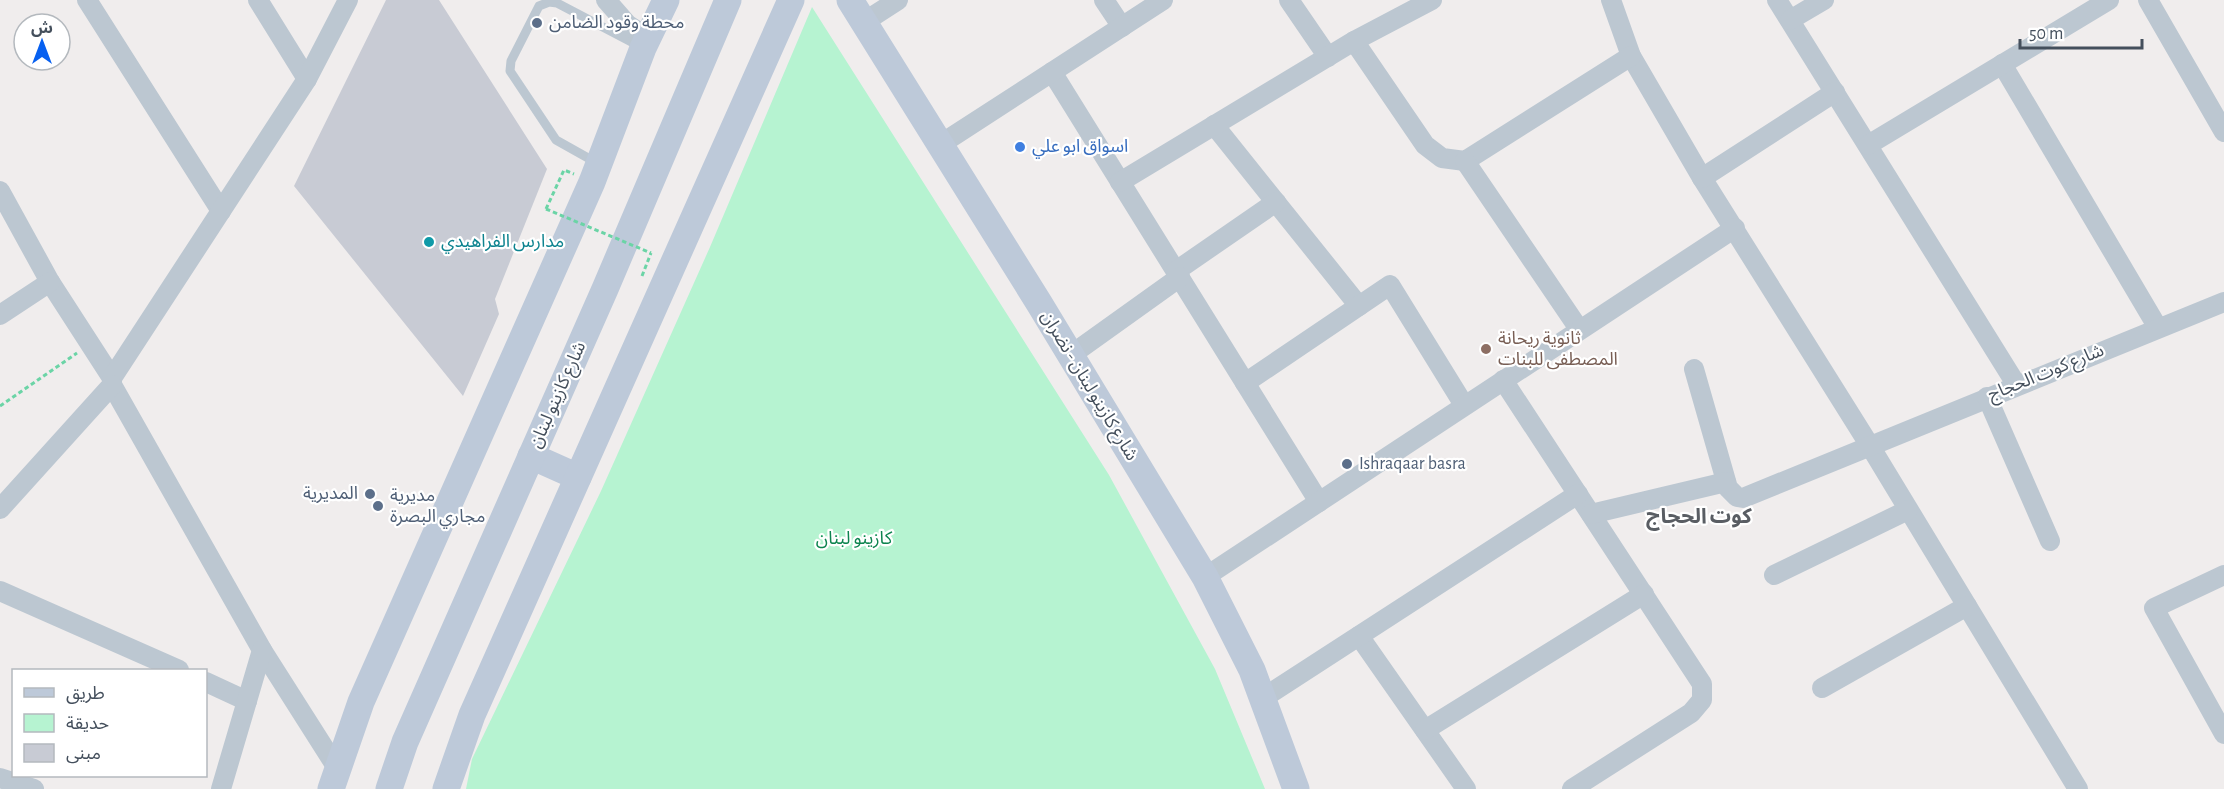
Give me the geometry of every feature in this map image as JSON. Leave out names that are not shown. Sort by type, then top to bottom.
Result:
[{"type":"street","points":[[87,0],[221,211]]},
{"type":"street","points":[[258,0],[307,79]]},
{"type":"street","points":[[0,508],[112,382],[307,79],[348,0]]},
{"type":"street","points":[[606,0],[646,43]]},
{"type":"street","points":[[334,778],[375,669],[600,164],[646,43],[666,0]]},
{"type":"street","name":"شارع كازينو لبنان","points":[[389,789],[405,742],[728,0]]},
{"type":"street","points":[[446,789],[472,715],[791,0]]},
{"type":"street","name":"شارع كازينو لبنان - نضران","points":[[850,0],[1071,355],[1205,577],[1252,670],[1296,789]]},
{"type":"street","points":[[864,22],[898,0]]},
{"type":"street","points":[[1104,0],[1122,27]]},
{"type":"street","points":[[941,144],[1163,0]]},
{"type":"street","points":[[1289,0],[1328,57]]},
{"type":"street","points":[[1120,182],[1354,41],[1432,0]]},
{"type":"street","points":[[1611,0],[1631,57],[1702,178],[1870,446],[2075,788]]},
{"type":"street","points":[[1777,0],[2016,384]]},
{"type":"street","points":[[1790,20],[1824,0]]},
{"type":"street","points":[[1868,146],[2109,0]]},
{"type":"street","points":[[2148,0],[2224,132]]},
{"type":"street","points":[[1354,41],[1425,145],[1442,158],[1465,161],[1631,57]]},
{"type":"street","points":[[2002,64],[2158,328]]},
{"type":"street","points":[[1052,72],[1319,502]]},
{"type":"street","points":[[1702,178],[1835,92]]},
{"type":"street","points":[[1214,125],[1359,306]]},
{"type":"street","points":[[1465,161],[1579,329]]},
{"type":"street","points":[[0,191],[50,282],[91,344],[334,778]]},
{"type":"street","points":[[1071,355],[1276,202]]},
{"type":"street","points":[[1205,577],[1735,228]]},
{"type":"street","points":[[0,315],[50,282]]},
{"type":"street","points":[[1245,383],[1390,285],[1464,405]]},
{"type":"street","name":"شارع كوت الحجاج","points":[[1726,482],[1731,494],[1743,498],[2016,384],[2224,302]]},
{"type":"street","points":[[1591,514],[1726,482],[1694,369]]},
{"type":"street","points":[[1503,380],[1702,684],[1702,700],[1691,713],[1572,789]]},
{"type":"street","points":[[1987,397],[2050,542]]},
{"type":"street","points":[[531,456],[578,477]]},
{"type":"street","points":[[1263,698],[1578,494]]},
{"type":"street","points":[[1774,575],[1908,510]]},
{"type":"street","points":[[2224,575],[2154,608],[2224,734]]},
{"type":"street","points":[[0,591],[177,669]]},
{"type":"street","points":[[1425,730],[1644,594]]},
{"type":"street","points":[[1822,688],[1967,606]]},
{"type":"street","points":[[1359,636],[1466,789]]},
{"type":"street","points":[[221,789],[262,650]]},
{"type":"street","points":[[207,682],[247,701]]},
{"type":"street","points":[[0,778],[34,789]]},
{"type":"lane","points":[[600,164],[555,140],[512,76],[511,61],[539,6],[549,2],[557,3],[646,43]]},
{"type":"path","points":[[564,170],[546,209],[651,253]]},
{"type":"path","points":[[0,406],[91,344]]},
{"type":"green space","name":"كازينو لبنان","points":[[812,7],[1109,475],[1215,669],[1265,789],[466,789],[472,759],[601,491],[710,247]]},
{"type":"building","name":"مدارس الفراهيدي","points":[[386,0],[439,0],[547,169],[495,299],[499,314],[463,396],[294,186]]},
{"type":"place","name":"محطة وقود الضامن","points":[[537,23]]},
{"type":"place","name":"اسواق ابو علي","points":[[1020,147]]},
{"type":"place","name":"مدارس الفراهيدي","points":[[429,242]]},
{"type":"place","name":"ثانوية ريحانة المصطفى للبنات","points":[[1486,349]]},
{"type":"place","name":"Ishraqaar basra","points":[[1347,464]]},
{"type":"place","name":"المديرية","points":[[370,494]]},
{"type":"place","name":"مديرية مجاري البصرة","points":[[378,506]]},
{"type":"district","name":"كوت الحجاج","points":[[1699,516]]}]
